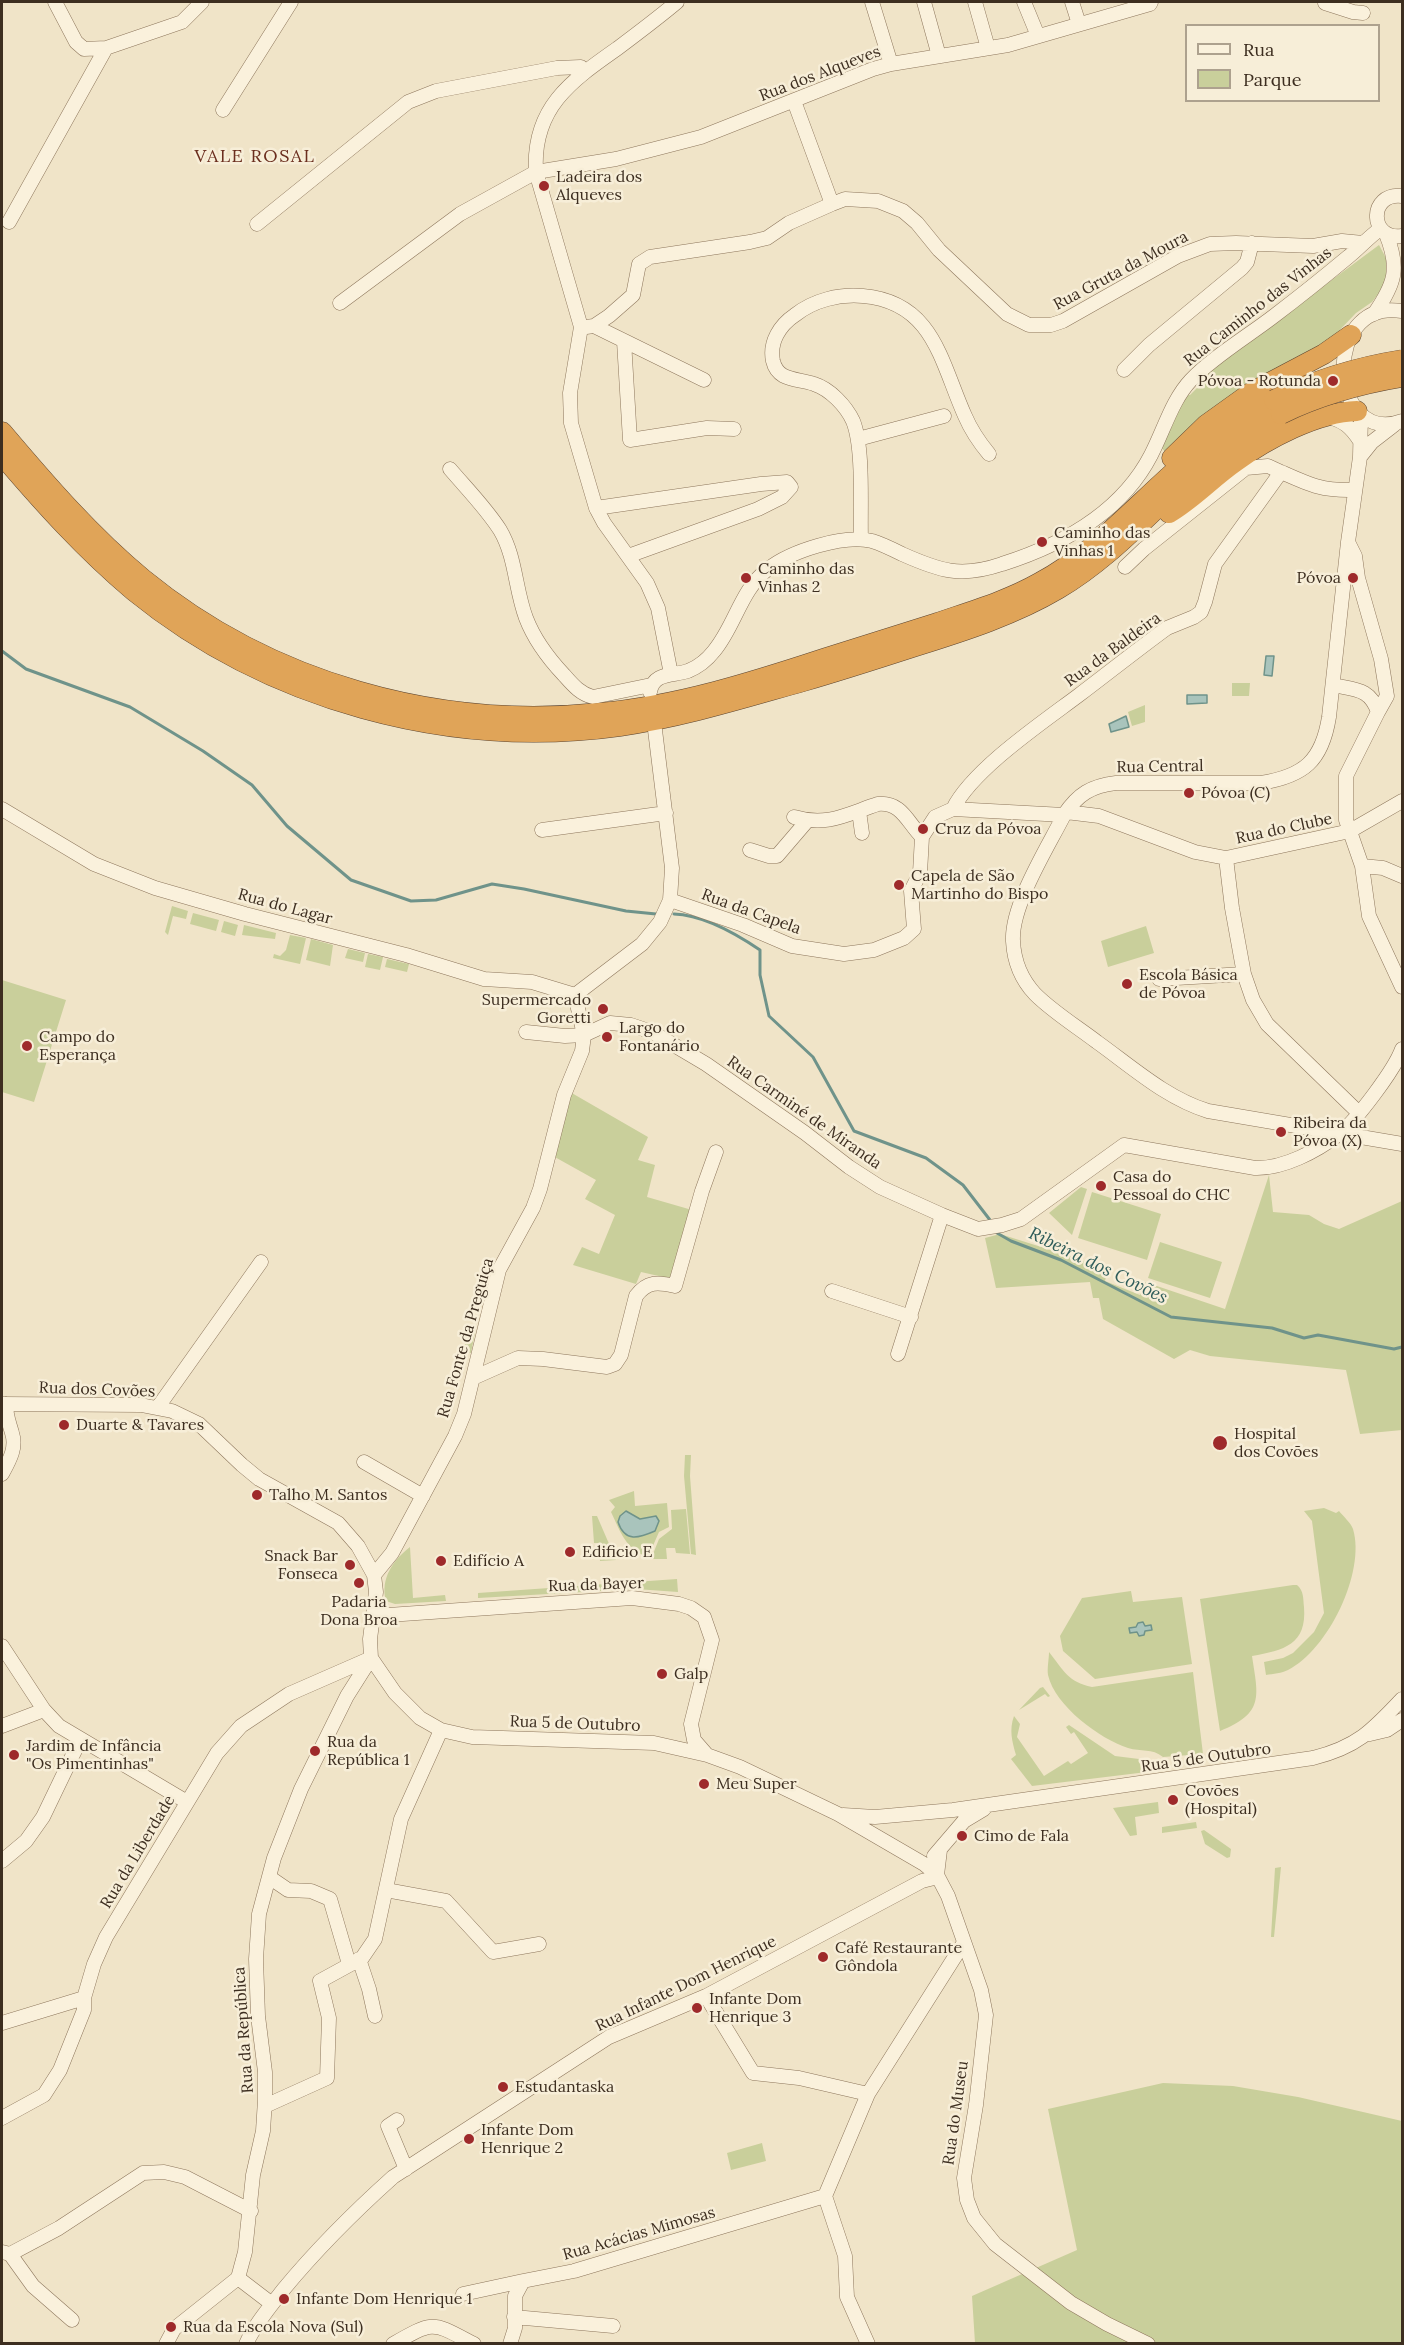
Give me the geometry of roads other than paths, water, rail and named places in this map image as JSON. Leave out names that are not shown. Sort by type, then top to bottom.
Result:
[{"type":"highway","points":[[1139,505],[1171,459],[1206,425],[1252,392],[1324,354],[1351,334]]},
{"type":"highway","points":[[2,455],[40,500],[83,545],[135,591],[186,628],[232,656],[275,677],[322,696],[378,714],[494,731],[572,731],[619,726],[705,709],[822,676],[968,629],[1022,608],[1059,588],[1109,554],[1202,468],[1277,407],[1325,378],[1374,364],[1402,360]]},
{"type":"highway","points":[[2,432],[56,495],[143,579],[194,616],[237,642],[279,663],[327,682],[381,698],[491,716],[527,717],[602,713],[700,695],[791,670],[960,615],[1016,594],[1066,567],[1104,537],[1191,457],[1240,420],[1277,407],[1309,401],[1369,382],[1402,377]]},
{"type":"highway","points":[[1130,535],[1172,511],[1236,461],[1284,433],[1340,412],[1359,413]]},
{"type":"street","points":[[55,2],[76,42],[84,49],[106,48],[182,22],[202,2]]},
{"type":"street","points":[[223,110],[291,2]]},
{"type":"street","points":[[671,674],[658,608],[647,583],[604,523],[596,508],[572,423],[570,393],[587,327],[536,172],[536,148],[542,121],[566,87],[677,2]]},
{"type":"street","points":[[872,2],[891,64]]},
{"type":"street","points":[[924,2],[939,56]]},
{"type":"street","points":[[975,2],[988,48]]},
{"type":"street","points":[[1024,2],[1038,36]]},
{"type":"street","points":[[1072,2],[1079,24]]},
{"type":"street","name":"Rua dos Alqueves","points":[[340,303],[460,214],[536,172],[616,159],[701,137],[891,64],[988,48],[1038,36],[1151,2]]},
{"type":"street","points":[[1325,3],[1353,12],[1363,9]]},
{"type":"street","points":[[9,222],[106,48]]},
{"type":"street","points":[[257,224],[408,102],[436,91],[557,68],[580,67],[585,72]]},
{"type":"street","points":[[794,101],[831,204]]},
{"type":"street","points":[[1374,314],[1389,293],[1394,275],[1392,249],[1377,216],[1380,204],[1390,197],[1402,196]]},
{"type":"street","name":"Rua Gruta da Moura","points":[[587,327],[609,316],[633,295],[639,264],[650,257],[766,238],[789,223],[845,199],[878,201],[903,211],[917,223],[939,250],[1007,314],[1029,325],[1051,325],[1063,321],[1178,256],[1210,244],[1252,243],[1313,246],[1342,241],[1363,243]]},
{"type":"street","points":[[1383,231],[1391,236],[1402,236]]},
{"type":"street","name":"Rua Caminho das Vinhas","points":[[450,469],[500,530],[513,564],[531,629],[546,654],[571,682],[586,695],[593,697],[651,689],[658,678],[697,667],[715,651],[752,585],[768,569],[796,553],[838,542],[861,539],[875,542],[932,567],[948,572],[965,573],[1004,564],[1070,537],[1086,527],[1120,498],[1135,480],[1151,454],[1183,388],[1193,377],[1292,302],[1363,243],[1383,231]]},
{"type":"street","points":[[1124,370],[1149,345],[1242,268],[1247,262],[1252,243]]},
{"type":"street","points":[[861,539],[858,439],[852,420],[843,405],[828,392],[815,384],[788,379],[779,373],[774,363],[772,350],[777,335],[785,322],[799,311],[826,299],[853,295],[891,302],[907,311],[922,324],[941,352],[965,418],[976,438],[989,454]]},
{"type":"street","points":[[1398,423],[1377,424],[1359,413],[1350,398],[1344,379],[1344,353],[1351,334],[1366,319],[1387,310],[1402,311]]},
{"type":"street","points":[[587,327],[624,341],[704,380]]},
{"type":"street","points":[[624,341],[630,440],[707,428],[734,429]]},
{"type":"street","name":"Rua Central","points":[[1359,413],[1360,457],[1354,489],[1327,734],[1319,752],[1308,766],[1295,774],[1261,783],[1104,785],[1082,793],[1065,814],[1022,899],[1012,939],[1015,960],[1021,975],[1034,993],[1143,1076],[1187,1105],[1208,1111],[1402,1144]]},
{"type":"street","points":[[858,439],[944,416]]},
{"type":"street","points":[[1325,417],[1347,424],[1360,441]]},
{"type":"street","points":[[1360,457],[1372,442],[1398,423]]},
{"type":"street","points":[[1125,567],[1246,468],[1268,466],[1318,488],[1354,489]]},
{"type":"street","name":"Rua da Baldeira","points":[[953,809],[960,795],[970,784],[1017,742],[1167,628],[1201,612],[1206,602],[1215,564],[1281,472]]},
{"type":"street","points":[[596,508],[761,484],[787,482],[791,487],[782,497],[758,508],[628,556]]},
{"type":"street","points":[[1348,542],[1355,556],[1358,578],[1381,659],[1386,696],[1346,776],[1346,819],[1362,866],[1369,916],[1402,987]]},
{"type":"street","points":[[1333,685],[1369,694],[1378,712]]},
{"type":"street","points":[[575,995],[642,944],[660,922],[670,900],[672,868],[655,730]]},
{"type":"street","name":"Rua do Clube","points":[[1226,858],[1350,831],[1402,801]]},
{"type":"street","points":[[750,850],[777,856],[800,819],[826,821],[878,804],[892,805],[902,811],[922,837]]},
{"type":"street","name":"Rua do Lagar","points":[[2,809],[94,864],[155,888],[245,914],[406,955],[484,979],[532,982],[575,995]]},
{"type":"street","points":[[912,826],[953,809],[1099,816],[1195,852],[1226,858],[1232,909],[1244,974],[1253,1000],[1268,1024],[1359,1113]]},
{"type":"street","points":[[859,811],[862,833]]},
{"type":"street","points":[[543,830],[666,813]]},
{"type":"street","name":"Rua da Capela","points":[[670,900],[743,925],[792,946],[844,954],[874,950],[904,938],[914,928],[911,891],[920,873],[922,837],[935,817]]},
{"type":"street","points":[[1362,866],[1383,867],[1402,876]]},
{"type":"street","points":[[1159,979],[1244,974]]},
{"type":"street","name":"Rua Fonte da Preguiça","points":[[374,1575],[392,1553],[455,1436],[464,1414],[499,1270],[533,1208],[564,1095],[582,1051],[584,1035],[575,995]]},
{"type":"street","name":"Rua Carminé de Miranda","points":[[584,1035],[610,1023],[652,1032],[706,1064],[880,1187],[978,1229],[1021,1219],[1124,1145],[1255,1168],[1279,1166],[1340,1134],[1397,1064],[1402,1049]]},
{"type":"street","points":[[526,1032],[565,1036],[584,1035]]},
{"type":"street","points":[[1304,1154],[1309,1129]]},
{"type":"street","points":[[473,1378],[518,1358],[607,1367],[615,1364],[621,1355],[636,1296],[642,1289],[658,1282],[675,1286],[702,1191],[716,1152]]},
{"type":"street","points":[[898,1354],[942,1215]]},
{"type":"street","points":[[158,1407],[261,1262]]},
{"type":"street","points":[[832,1291],[911,1317]]},
{"type":"street","points":[[2,1474],[13,1453],[14,1446],[14,1436],[4,1404]]},
{"type":"street","name":"Rua dos Covões","points":[[4,1404],[141,1405],[172,1411],[199,1424],[259,1479],[338,1523],[358,1546],[374,1575],[376,1593],[374,1616]]},
{"type":"street","points":[[364,1462],[423,1496]]},
{"type":"street","name":"Rua da Bayer","points":[[374,1616],[632,1598],[685,1606],[704,1617],[712,1640],[691,1724]]},
{"type":"street","points":[[371,1658],[370,1639],[374,1616]]},
{"type":"street","points":[[2,1646],[44,1710],[59,1726],[187,1802]]},
{"type":"street","name":"Rua 5 de Outubro","points":[[371,1658],[395,1694],[420,1718],[441,1730],[472,1737],[664,1745],[707,1755],[740,1767],[838,1814],[886,1843]]},
{"type":"street","name":"Rua da Liberdade","points":[[2,2118],[44,2095],[60,2070],[84,2010],[84,1998],[94,1964],[106,1937],[217,1754],[242,1726],[289,1694],[371,1658]]},
{"type":"street","name":"Rua da República","points":[[238,2278],[245,2252],[253,2175],[263,2131],[265,2106],[265,2072],[258,2016],[256,1959],[260,1914],[274,1858],[301,1789],[348,1696],[371,1658]]},
{"type":"street","name":"Rua 5 de Outubro","points":[[941,1811],[1313,1758],[1348,1747],[1368,1735],[1402,1699]]},
{"type":"street","points":[[2,1726],[44,1710]]},
{"type":"street","points":[[1368,1735],[1387,1730],[1402,1720]]},
{"type":"street","points":[[664,1745],[680,1737],[691,1724]]},
{"type":"street","points":[[691,1724],[694,1740],[707,1755]]},
{"type":"street","points":[[265,2106],[327,2078],[328,2018],[320,1981],[362,1958],[375,1938],[401,1819],[441,1730]]},
{"type":"street","points":[[2,1861],[26,1841],[43,1817],[80,1740]]},
{"type":"street","name":"Rua 5 de Outubro","points":[[952,1833],[964,1821],[994,1804]]},
{"type":"street","points":[[912,1858],[930,1858],[940,1850],[952,1833],[951,1824],[941,1811],[892,1816],[882,1828],[886,1843],[938,1876]]},
{"type":"street","name":"Rua 5 de Outubro","points":[[838,1814],[864,1817],[892,1816]]},
{"type":"street","points":[[938,1876],[940,1850]]},
{"type":"street","name":"Rua do Museu","points":[[938,1876],[948,1896],[984,2002],[986,2015],[976,2105],[963,2178],[967,2200],[974,2218],[995,2244],[1071,2303],[1107,2324],[1148,2343]]},
{"type":"street","name":"Rua Infante Dom Henrique","points":[[246,2343],[272,2304],[303,2266],[368,2199],[405,2169],[609,2037],[706,1996],[922,1881],[938,1876]]},
{"type":"street","points":[[269,1877],[288,1890],[311,1891],[330,1899],[354,1962],[369,1989],[375,2016]]},
{"type":"street","points":[[386,1890],[446,1901],[493,1952],[539,1944]]},
{"type":"street","points":[[868,2343],[847,2297],[844,2256],[825,2196],[868,2094],[963,1944]]},
{"type":"street","points":[[706,1996],[753,2073],[799,2078],[868,2094]]},
{"type":"street","points":[[2,2023],[84,1998]]},
{"type":"street","points":[[397,2120],[387,2126],[405,2169]]},
{"type":"street","points":[[72,2320],[33,2286],[6,2253],[59,2228],[143,2173],[164,2172],[185,2177],[251,2211]]},
{"type":"street","name":"Rua Acácias Mimosas","points":[[462,2294],[574,2271],[825,2196]]},
{"type":"street","points":[[166,2343],[174,2329],[238,2278],[272,2304]]},
{"type":"street","points":[[510,2343],[515,2328],[515,2296],[523,2281]]},
{"type":"street","points":[[514,2317],[613,2326]]},
{"type":"street","points":[[393,2343],[423,2327],[434,2326],[444,2328],[474,2343]]},
{"type":"water","points":[[1266,656],[1274,656],[1272,676],[1264,675]]},
{"type":"water","points":[[1187,695],[1207,695],[1207,703],[1187,704]]},
{"type":"water","points":[[1126,716],[1129,727],[1111,732],[1109,724]]},
{"type":"water","points":[[626,1511],[640,1519],[656,1516],[659,1521],[655,1531],[638,1537],[624,1533],[618,1522],[620,1516]]},
{"type":"water","points":[[1143,1622],[1145,1626],[1151,1625],[1152,1630],[1145,1631],[1144,1635],[1139,1636],[1137,1632],[1130,1633],[1129,1628],[1136,1627],[1138,1623]]},
{"type":"waterway","name":"Ribeira dos Covões","points":[[2,651],[26,669],[130,707],[203,751],[252,785],[287,826],[351,880],[411,901],[436,900],[492,884],[626,911],[656,914]]},
{"type":"waterway","name":"Ribeira dos Covões","points":[[674,914],[708,921],[730,931],[760,950],[760,975],[769,1016],[813,1057],[854,1131],[926,1158],[963,1185],[990,1220]]},
{"type":"waterway","name":"Ribeira dos Covões","points":[[997,1233],[1011,1241],[1061,1260],[1171,1317],[1272,1328],[1304,1338],[1318,1335],[1394,1349],[1402,1347]]},
{"type":"place","name":"Ladeira dos Alqueves","points":[[544,186]]},
{"type":"place","name":"Póvoa - Rotunda","points":[[1333,381]]},
{"type":"place","name":"Caminho das Vinhas 1","points":[[1042,542]]},
{"type":"place","name":"Caminho das Vinhas 2","points":[[746,578]]},
{"type":"place","name":"Póvoa","points":[[1353,578]]},
{"type":"place","name":"Póvoa (C)","points":[[1189,793]]},
{"type":"place","name":"Cruz da Póvoa","points":[[923,829]]},
{"type":"place","name":"Capela de São Martinho do Bispo","points":[[899,885]]},
{"type":"place","name":"Escola Básica de Póvoa","points":[[1127,984]]},
{"type":"place","name":"Supermercado Goretti","points":[[603,1009]]},
{"type":"place","name":"Largo do Fontanário","points":[[607,1037]]},
{"type":"place","name":"Campo do Esperança","points":[[27,1046]]},
{"type":"place","name":"Ribeira da Póvoa (X)","points":[[1281,1132]]},
{"type":"place","name":"Casa do Pessoal do CHC","points":[[1101,1186]]},
{"type":"place","name":"Duarte & Tavares","points":[[64,1425]]},
{"type":"place","name":"Hospital dos Covões","points":[[1220,1443]]},
{"type":"place","name":"Talho M. Santos","points":[[257,1495]]},
{"type":"place","name":"Edificio E","points":[[570,1552]]},
{"type":"place","name":"Edifício A","points":[[441,1561]]},
{"type":"place","name":"Snack Bar Fonseca","points":[[350,1565]]},
{"type":"place","name":"Padaria Dona Broa","points":[[359,1583]]},
{"type":"place","name":"Galp","points":[[662,1674]]},
{"type":"place","name":"Rua da República 1","points":[[315,1751]]},
{"type":"place","name":"Jardim de Infância \"Os Pimentinhas\"","points":[[14,1755]]},
{"type":"place","name":"Meu Super","points":[[704,1784]]},
{"type":"place","name":"Covões (Hospital)","points":[[1173,1800]]},
{"type":"place","name":"Cimo de Fala","points":[[962,1836]]},
{"type":"place","name":"Café Restaurante Gôndola","points":[[823,1957]]},
{"type":"place","name":"Infante Dom Henrique 3","points":[[697,2008]]},
{"type":"place","name":"Estudantaska","points":[[503,2087]]},
{"type":"place","name":"Infante Dom Henrique 2","points":[[469,2139]]},
{"type":"place","name":"Infante Dom Henrique 1","points":[[284,2299]]},
{"type":"place","name":"Rua da Escola Nova (Sul)","points":[[171,2327]]},
{"type":"district","name":"VALE ROSAL","points":[[255,157]]}]
